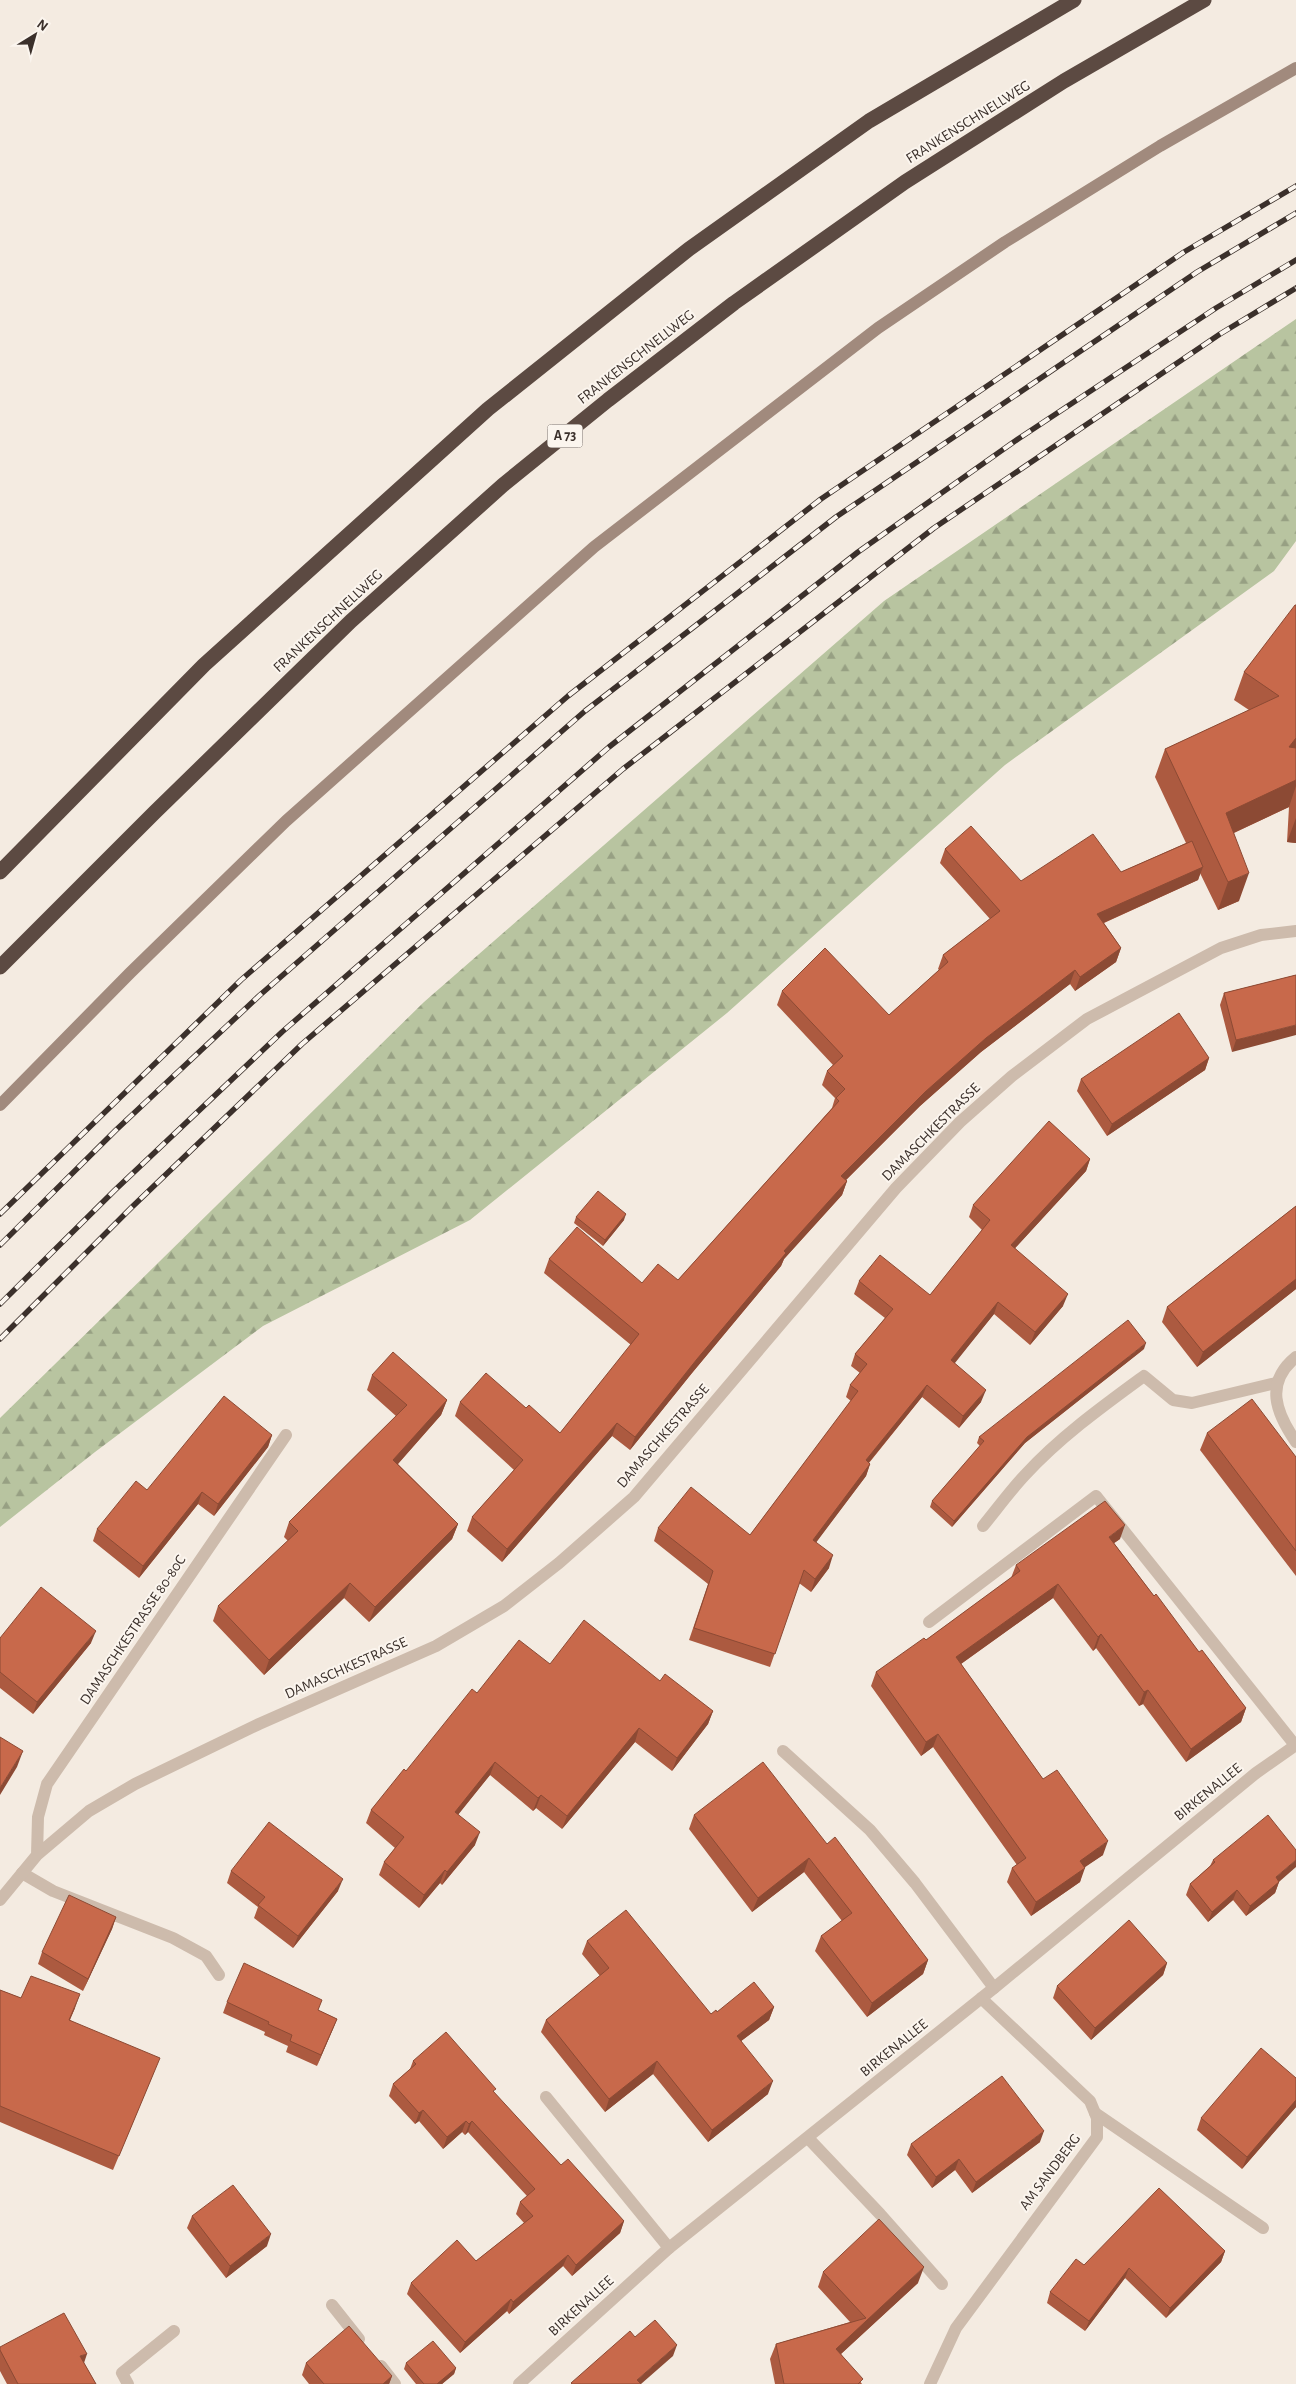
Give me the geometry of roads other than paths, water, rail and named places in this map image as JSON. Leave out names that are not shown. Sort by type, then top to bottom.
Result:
[{"type":"highway","points":[[0,872],[204,665],[488,409],[689,249],[869,121],[1074,0]]},
{"type":"highway","name":"FRANKENSCHNELLWEG","points":[[0,967],[134,832],[351,621],[503,485],[601,406],[734,303],[906,182],[1064,81],[1204,0]]},
{"type":"main road","points":[[0,1105],[130,973],[286,821],[594,547],[878,328],[1022,232],[1160,146],[1296,68]]},
{"type":"street","name":"DAMASCHKESTRASSE","points":[[0,1900],[37,1855],[89,1812],[135,1784],[259,1724],[436,1646],[504,1606],[559,1563],[634,1497],[896,1188],[960,1122],[1012,1076],[1087,1019],[1221,948],[1261,935],[1296,931]]},
{"type":"street","points":[[1296,1357],[1289,1363],[1276,1383],[1276,1400],[1285,1426],[1296,1442]]},
{"type":"street","points":[[983,1526],[1040,1461],[1092,1414],[1144,1376],[1173,1400],[1192,1403],[1276,1383]]},
{"type":"street","name":"DAMASCHKESTRASSE 80-80C","points":[[37,1855],[38,1816],[48,1784],[286,1435]]},
{"type":"street","points":[[929,1622],[1096,1496],[1296,1745]]},
{"type":"street","name":"BIRKENALLEE","points":[[519,2384],[669,2248],[994,1988],[1256,1773],[1296,1745]]},
{"type":"street","points":[[783,1752],[870,1830],[915,1883],[994,1988]]},
{"type":"street","points":[[22,1873],[53,1891],[173,1938],[206,1956],[219,1975]]},
{"type":"street","points":[[981,1998],[1090,2101],[1095,2113],[1263,2228]]},
{"type":"street","points":[[546,2097],[669,2248]]},
{"type":"street","name":"AM SANDBERG","points":[[930,2384],[956,2328],[1097,2137],[1097,2118],[1095,2113]]},
{"type":"street","points":[[808,2138],[880,2214],[942,2284]]},
{"type":"street","points":[[332,2305],[395,2384]]},
{"type":"street","points":[[128,2384],[122,2373],[174,2331]]},
{"type":"railway","points":[[0,1214],[241,980],[568,696],[821,499],[1184,252],[1296,186]]},
{"type":"railway","points":[[0,1245],[116,1130],[260,995],[585,711],[836,517],[1197,272],[1296,213]]},
{"type":"railway","points":[[0,1304],[115,1190],[282,1032],[609,747],[858,552],[1018,439],[1216,308],[1296,260]]},
{"type":"railway","points":[[0,1339],[132,1207],[302,1044],[623,769],[934,528],[1220,334],[1296,288]]}]
